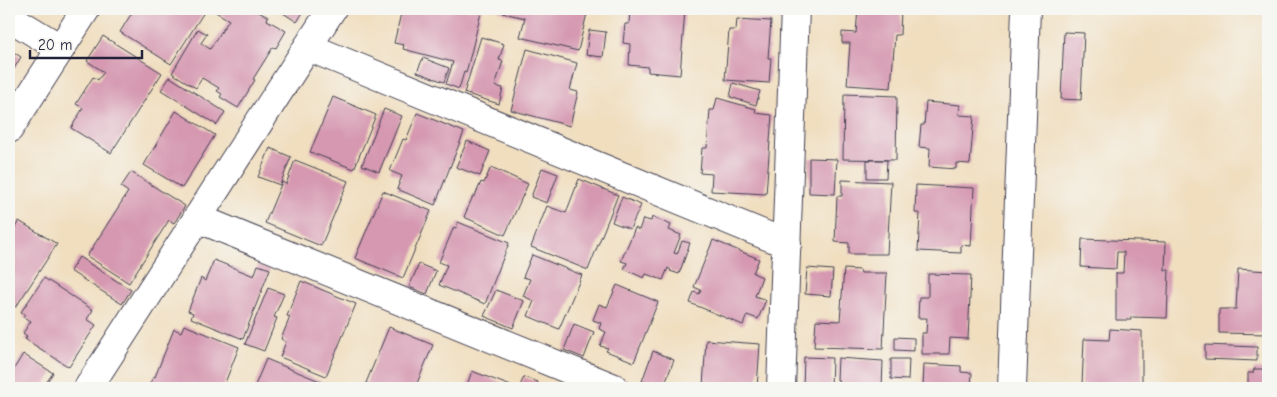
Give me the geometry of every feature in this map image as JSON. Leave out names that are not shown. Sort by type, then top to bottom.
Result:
[{"type":"street","points":[[9,129],[86,9]]},
{"type":"street","points":[[88,388],[332,9]]},
{"type":"street","points":[[780,388],[795,9]]},
{"type":"street","points":[[1012,388],[1026,9]]},
{"type":"street","points":[[9,17],[60,48]]},
{"type":"street","points":[[308,47],[787,244]]},
{"type":"street","points":[[197,218],[614,388]]},
{"type":"building","points":[[130,9],[206,9],[171,64],[120,32],[133,11]]},
{"type":"building","points":[[216,9],[253,9],[268,17],[267,20],[286,31],[276,48],[273,47],[253,79],[255,80],[238,108],[220,97],[222,94],[217,91],[219,88],[202,78],[196,88],[172,73],[198,29],[207,34],[201,43],[210,49],[229,20],[214,11]]},
{"type":"building","points":[[277,9],[305,9],[297,22]]},
{"type":"building","points":[[402,9],[482,9],[466,73],[464,72],[459,89],[446,84],[453,62],[403,49],[404,45],[394,43]]},
{"type":"building","points":[[496,9],[588,9],[578,51],[520,37],[525,18],[503,13]]},
{"type":"building","points":[[630,9],[685,9],[680,75],[648,72],[648,67],[629,65],[630,44],[623,43],[625,24],[629,24]]},
{"type":"building","points":[[858,9],[901,9],[900,35],[895,35],[891,88],[847,85],[850,43],[842,43],[842,32],[856,33]]},
{"type":"building","points":[[737,19],[771,21],[768,58],[771,58],[769,83],[725,80],[729,30],[736,30]]},
{"type":"building","points":[[589,30],[606,32],[603,57],[586,55]]},
{"type":"building","points":[[1064,32],[1084,33],[1081,100],[1061,99]]},
{"type":"building","points":[[103,36],[162,73],[111,153],[71,128],[83,108],[76,104],[93,77],[98,80],[104,72],[87,61]]},
{"type":"building","points":[[481,37],[504,44],[499,60],[503,61],[495,86],[503,88],[499,104],[464,93]]},
{"type":"building","points":[[9,49],[21,57],[9,77]]},
{"type":"building","points":[[527,49],[577,63],[570,90],[578,92],[570,126],[511,110]]},
{"type":"building","points":[[423,58],[449,68],[444,82],[417,72]]},
{"type":"building","points":[[170,77],[225,112],[217,125],[161,90]]},
{"type":"building","points":[[733,83],[760,91],[756,105],[730,97]]},
{"type":"building","points":[[844,94],[897,96],[896,160],[843,159]]},
{"type":"building","points":[[333,97],[376,115],[354,169],[310,152]]},
{"type":"building","points":[[717,98],[756,109],[755,113],[772,115],[766,194],[711,191],[712,174],[700,173],[702,148],[707,148],[710,110],[714,110]]},
{"type":"building","points":[[926,102],[960,105],[959,115],[974,116],[970,164],[956,163],[956,169],[929,167],[930,148],[919,147],[921,125],[924,125]]},
{"type":"building","points":[[384,109],[402,116],[379,172],[362,165]]},
{"type":"building","points":[[176,111],[215,135],[182,188],[144,165]]},
{"type":"building","points":[[417,113],[464,132],[435,205],[397,189],[402,176],[390,171],[403,139],[406,140]]},
{"type":"building","points":[[467,141],[490,151],[480,176],[456,167]]},
{"type":"building","points":[[270,148],[291,157],[280,185],[258,177]]},
{"type":"building","points":[[809,158],[837,159],[835,194],[809,193]]},
{"type":"building","points":[[295,160],[348,181],[321,246],[265,223],[282,182],[286,184]]},
{"type":"building","points":[[867,160],[887,160],[886,178],[867,178]]},
{"type":"building","points":[[491,167],[528,184],[505,235],[464,217],[473,196],[475,196],[481,182],[484,183]]},
{"type":"building","points":[[542,168],[558,174],[547,203],[531,197]]},
{"type":"building","points":[[131,172],[185,206],[174,223],[169,220],[129,283],[87,256],[128,192],[121,187]]},
{"type":"building","points":[[579,179],[618,195],[588,270],[531,247],[547,206],[566,213]]},
{"type":"building","points":[[842,180],[891,182],[887,254],[849,254],[849,243],[835,242],[837,196],[842,196]]},
{"type":"building","points":[[916,185],[974,188],[971,246],[961,245],[961,253],[918,251],[920,213],[915,213]]},
{"type":"building","points":[[383,191],[431,211],[403,278],[355,258]]},
{"type":"building","points":[[622,197],[641,205],[630,229],[612,222]]},
{"type":"building","points":[[652,217],[671,225],[669,230],[681,235],[674,253],[677,254],[682,241],[690,243],[679,274],[670,271],[668,268],[663,280],[646,274],[644,278],[624,269],[627,263],[621,261],[635,228],[639,230],[643,219],[651,221]]},
{"type":"building","points":[[19,221],[57,244],[16,307],[13,306],[9,311],[9,237]]},
{"type":"building","points":[[458,222],[509,243],[485,304],[439,285],[447,265],[439,262]]},
{"type":"building","points":[[1082,239],[1166,242],[1165,270],[1169,270],[1167,318],[1131,317],[1131,320],[1116,320],[1116,273],[1123,273],[1124,252],[1117,252],[1116,269],[1081,267]]},
{"type":"building","points":[[713,240],[759,259],[753,273],[762,277],[755,296],[766,300],[758,319],[747,315],[743,325],[690,303],[694,292],[699,294],[701,290],[694,287]]},
{"type":"building","points":[[532,255],[582,275],[559,329],[528,316],[534,301],[523,296],[530,279],[523,277]]},
{"type":"building","points":[[79,257],[131,290],[122,304],[70,271]]},
{"type":"building","points":[[214,260],[254,276],[258,265],[270,269],[243,339],[191,318],[193,313],[188,311],[201,278],[205,281]]},
{"type":"building","points":[[419,264],[436,271],[427,294],[409,287]]},
{"type":"building","points":[[807,268],[833,270],[831,296],[805,294]]},
{"type":"building","points":[[844,269],[860,270],[861,273],[887,273],[883,349],[814,347],[816,320],[840,321]]},
{"type":"building","points":[[1238,269],[1268,271],[1268,334],[1219,333],[1219,309],[1236,309]]},
{"type":"building","points":[[928,274],[971,275],[968,339],[950,338],[949,354],[922,354],[922,333],[926,333],[927,318],[918,318],[919,297],[928,297]]},
{"type":"building","points":[[44,278],[93,310],[87,319],[96,325],[69,367],[25,339],[27,336],[23,333],[31,321],[23,317],[25,314],[21,312]]},
{"type":"building","points":[[301,281],[356,304],[326,376],[280,357],[286,342],[281,339],[290,317],[287,316]]},
{"type":"building","points":[[617,285],[658,302],[634,362],[606,351],[608,348],[600,346],[606,332],[599,329],[601,323],[593,320],[599,304],[607,307]]},
{"type":"building","points":[[268,288],[284,294],[274,317],[277,318],[264,351],[245,344]]},
{"type":"building","points":[[496,290],[524,301],[513,328],[484,316]]},
{"type":"building","points":[[574,324],[594,332],[584,358],[564,350]]},
{"type":"building","points":[[184,325],[239,347],[223,388],[148,388],[153,377],[155,377],[174,329],[181,332]]},
{"type":"building","points":[[389,327],[433,345],[415,388],[370,388],[371,385],[366,383]]},
{"type":"building","points":[[1110,329],[1142,331],[1142,388],[1088,388],[1088,386],[1082,385],[1084,339],[1109,340]]},
{"type":"building","points":[[895,337],[914,338],[914,351],[895,350]]},
{"type":"building","points":[[706,340],[760,344],[757,388],[707,388],[707,386],[703,386]]},
{"type":"building","points":[[1205,345],[1257,347],[1257,361],[1205,359]]},
{"type":"building","points":[[653,351],[674,360],[663,388],[642,381]]},
{"type":"building","points":[[23,354],[53,373],[46,383],[54,388],[9,388],[9,377]]},
{"type":"building","points":[[804,357],[832,358],[831,388],[803,388]]},
{"type":"building","points":[[838,358],[883,361],[882,388],[839,388],[839,380],[837,380]]},
{"type":"building","points":[[266,359],[322,382],[319,388],[254,388]]},
{"type":"building","points":[[891,359],[909,359],[908,380],[891,379]]},
{"type":"building","points":[[924,364],[961,366],[961,372],[972,373],[971,388],[923,388]]},
{"type":"building","points":[[1254,369],[1268,369],[1268,388],[1248,388],[1248,373],[1253,373]]},
{"type":"building","points":[[472,371],[516,388],[466,388]]},
{"type":"building","points":[[524,377],[538,382],[535,388],[519,388]]}]
